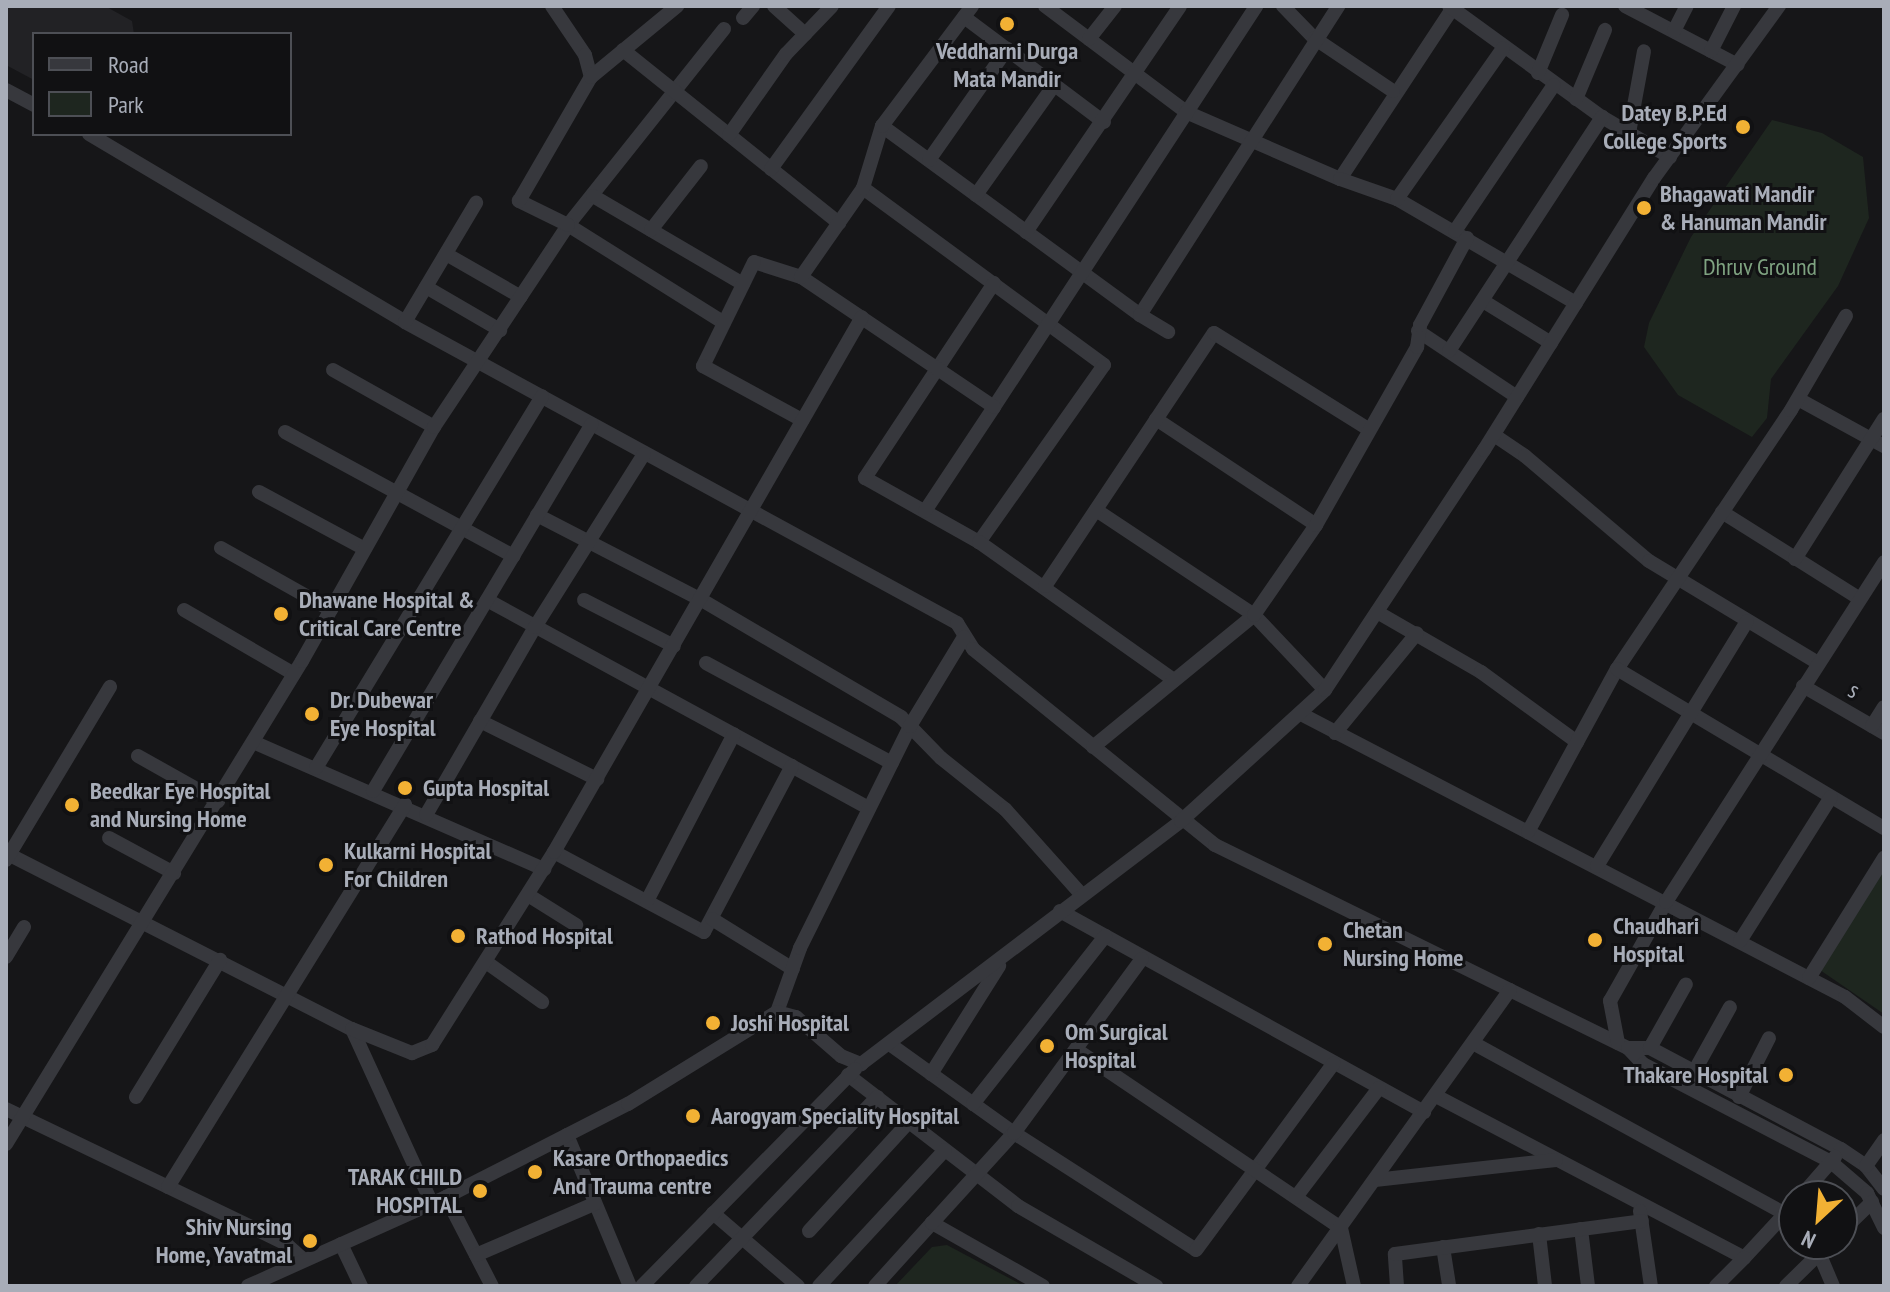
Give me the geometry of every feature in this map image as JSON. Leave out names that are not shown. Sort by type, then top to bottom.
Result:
[{"type":"street","points":[[677,6],[591,77],[519,201],[568,225],[724,323]]},
{"type":"street","points":[[743,18],[753,6]]},
{"type":"street","points":[[774,6],[805,34]]},
{"type":"street","points":[[729,135],[805,34],[832,6]]},
{"type":"street","points":[[771,169],[889,6]]},
{"type":"street","points":[[1045,6],[1186,112],[1250,143],[1397,199],[1576,303]]},
{"type":"street","points":[[1089,39],[1115,6]]},
{"type":"street","points":[[1026,232],[1137,75],[1180,6]]},
{"type":"street","points":[[925,511],[1256,6]]},
{"type":"street","points":[[1283,6],[1314,38],[1393,91]]},
{"type":"street","points":[[1140,315],[1314,38],[1338,6]]},
{"type":"street","points":[[1625,6],[1641,10],[1738,65]]},
{"type":"street","points":[[1674,31],[1687,6]]},
{"type":"street","points":[[1711,51],[1734,6]]},
{"type":"street","points":[[642,1286],[848,1075],[891,1045],[1081,894],[1181,821],[1325,690],[1494,435],[1670,157],[1779,6]]},
{"type":"street","points":[[1340,179],[1393,91],[1450,8],[1554,85],[1670,157]]},
{"type":"street","points":[[560,9],[585,55],[591,77]]},
{"type":"street","points":[[801,277],[863,188],[882,126],[968,11],[1007,49],[1104,122]]},
{"type":"street","points":[[1538,73],[1562,15]]},
{"type":"street","points":[[6,1144],[294,674],[434,427],[568,225],[676,94],[724,29]]},
{"type":"street","points":[[1576,99],[1605,30]]},
{"type":"street","points":[[1397,199],[1503,48]]},
{"type":"street","points":[[929,160],[1007,49]]},
{"type":"street","points":[[623,50],[839,223]]},
{"type":"street","points":[[1629,133],[1644,51]]},
{"type":"street","points":[[976,195],[1055,84]]},
{"type":"street","points":[[1093,747],[1254,615],[1316,525],[1417,347],[1418,331],[1461,234],[1554,85]]},
{"type":"street","points":[[6,90],[32,104]]},
{"type":"street","points":[[1449,351],[1602,117]]},
{"type":"street","points":[[882,126],[1140,315],[1168,332]]},
{"type":"street","points":[[92,136],[405,322],[480,360],[749,514],[957,623],[964,637],[1181,821],[1215,845],[1623,1045],[1643,1064],[1831,1162],[1872,1202],[1884,1228]]},
{"type":"street","points":[[651,230],[701,166]]},
{"type":"street","points":[[863,188],[1104,365],[979,542]]},
{"type":"street","points":[[593,196],[743,284]]},
{"type":"street","points":[[405,322],[476,203]]},
{"type":"street","points":[[446,254],[521,297]]},
{"type":"street","points":[[802,420],[703,366],[754,262],[801,277],[994,407]]},
{"type":"street","points":[[994,283],[865,478],[979,542],[1174,680]]},
{"type":"street","points":[[426,287],[500,330]]},
{"type":"street","points":[[1483,301],[1551,343]]},
{"type":"street","points":[[1528,832],[1617,669],[1675,577],[1798,399],[1846,316]]},
{"type":"street","points":[[110,687],[7,856],[220,960],[352,1029],[412,1053],[423,1052],[486,962],[544,869],[862,317]]},
{"type":"street","points":[[1418,331],[1517,397]]},
{"type":"street","points":[[1045,586],[1214,333],[1368,429]]},
{"type":"street","points":[[333,370],[434,427]]},
{"type":"street","points":[[316,768],[542,396]]},
{"type":"street","points":[[1798,399],[1878,442]]},
{"type":"street","points":[[1156,419],[1316,525]]},
{"type":"street","points":[[1795,559],[1878,442],[1884,419]]},
{"type":"street","points":[[373,791],[592,424]]},
{"type":"street","points":[[285,432],[399,491],[513,556]]},
{"type":"street","points":[[1494,435],[1675,577],[1818,663]]},
{"type":"street","points":[[426,815],[535,627],[644,454]]},
{"type":"street","points":[[259,492],[365,549]]},
{"type":"street","points":[[1096,510],[1254,615],[1325,690]]},
{"type":"street","points":[[1722,512],[1860,599]]},
{"type":"street","points":[[537,515],[700,599],[910,726],[1005,809],[1081,894]]},
{"type":"street","points":[[221,548],[331,610]]},
{"type":"street","points":[[1623,1045],[1608,1004],[1666,902],[1884,562]]},
{"type":"street","points":[[487,600],[869,808]]},
{"type":"street","points":[[584,600],[674,646]]},
{"type":"street","points":[[184,610],[294,674]]},
{"type":"street","points":[[1377,612],[1417,633],[1577,742]]},
{"type":"street","points":[[1597,866],[1747,621]]},
{"type":"street","points":[[1335,733],[1417,633]]},
{"type":"street","points":[[248,1286],[432,1204],[628,1104],[777,1012],[793,969],[869,808],[910,726],[964,637]]},
{"type":"street","points":[[706,663],[892,763]]},
{"type":"street","points":[[1617,669],[1884,828]]},
{"type":"street","name":"s","points":[[1803,686],[1878,729]]},
{"type":"street","points":[[1878,729],[1884,707]]},
{"type":"street","points":[[1301,714],[1809,978],[1884,1027]]},
{"type":"street","points":[[480,721],[597,779]]},
{"type":"street","points":[[647,901],[734,734]]},
{"type":"street","points":[[253,742],[373,791],[544,869]]},
{"type":"street","points":[[138,756],[218,801]]},
{"type":"street","points":[[554,852],[702,931],[712,919],[792,766]]},
{"type":"street","points":[[1740,941],[1831,797]]},
{"type":"street","points":[[168,1187],[405,805]]},
{"type":"street","points":[[109,838],[174,873]]},
{"type":"street","points":[[1809,978],[1884,858]]},
{"type":"street","points":[[528,895],[576,925]]},
{"type":"street","points":[[1060,911],[1424,1112]]},
{"type":"street","points":[[712,919],[793,969]]},
{"type":"street","points":[[6,957],[24,927]]},
{"type":"street","points":[[973,1104],[1105,936]]},
{"type":"street","points":[[931,1074],[1004,957]]},
{"type":"street","points":[[875,1286],[1014,1133],[1142,959]]},
{"type":"street","points":[[136,1097],[220,960]]},
{"type":"street","points":[[486,962],[542,1002]]},
{"type":"street","points":[[1650,1048],[1686,984]]},
{"type":"street","points":[[1298,1286],[1510,990]]},
{"type":"street","points":[[1686,1086],[1730,1007]]},
{"type":"street","points":[[777,1012],[796,1017],[841,1056],[861,1064]]},
{"type":"street","points":[[352,1029],[432,1204]]},
{"type":"street","points":[[1739,1097],[1769,1038]]},
{"type":"street","points":[[1473,1043],[1778,1203]]},
{"type":"street","points":[[891,1045],[1014,1133],[1196,1250],[1334,1063]]},
{"type":"street","points":[[1623,1045],[1650,1048],[1841,1149],[1866,1166],[1884,1189]]},
{"type":"street","points":[[1077,1050],[1341,1228],[1354,1286]]},
{"type":"street","points":[[848,1075],[1018,1206],[1156,1286]]},
{"type":"street","points":[[1296,1197],[1379,1088]]},
{"type":"street","points":[[1436,1096],[1744,1258]]},
{"type":"street","points":[[696,1286],[877,1097]]},
{"type":"street","points":[[6,1109],[286,1244],[304,1260]]},
{"type":"street","points":[[809,1231],[909,1122]]},
{"type":"street","points":[[567,1135],[630,1286]]},
{"type":"street","points":[[1866,1166],[1884,1140]]},
{"type":"street","points":[[1815,1180],[1841,1149]]},
{"type":"street","points":[[819,1286],[945,1150]]},
{"type":"street","points":[[1375,1180],[1556,1160]]},
{"type":"street","points":[[446,1197],[492,1286]]},
{"type":"street","points":[[1858,1216],[1872,1202]]},
{"type":"street","points":[[1639,1203],[1651,1286]]},
{"type":"street","points":[[476,1255],[594,1204]]},
{"type":"street","points":[[713,1213],[740,1240],[798,1286]]},
{"type":"street","points":[[1397,1286],[1395,1254],[1642,1221]]},
{"type":"street","points":[[1716,1286],[1778,1222]]},
{"type":"street","points":[[932,1223],[1043,1286]]},
{"type":"street","points":[[1581,1229],[1588,1286]]},
{"type":"street","points":[[1539,1234],[1545,1286]]},
{"type":"street","points":[[341,1244],[361,1286]]},
{"type":"street","points":[[1443,1247],[1449,1286]]},
{"type":"street","points":[[1786,1286],[1813,1260]]},
{"type":"street","points":[[1827,1260],[1833,1286]]},
{"type":"shaded area","points":[[6,6],[105,6],[132,21],[134,32],[32,32],[32,79],[6,65]]},
{"type":"green space","name":"Dhruv Ground","points":[[1772,120],[1822,133],[1863,157],[1869,218],[1838,286],[1771,379],[1767,418],[1752,437],[1678,395],[1644,347],[1649,323],[1691,237]]},
{"type":"green space","points":[[1884,866],[1884,1014],[1820,970]]},
{"type":"green space","points":[[947,1245],[1024,1286],[895,1286],[932,1247]]},
{"type":"place","name":"Veddharni Durga Mata Mandir","points":[[1007,24]]},
{"type":"place","name":"Datey B.P.Ed College Sports","points":[[1743,127]]},
{"type":"place","name":"Bhagawati Mandir & Hanuman Mandir","points":[[1644,208]]},
{"type":"place","name":"Dhawane Hospital & Critical Care Centre","points":[[281,614]]},
{"type":"place","name":"Dr. Dubewar Eye Hospital","points":[[312,714]]},
{"type":"place","name":"Gupta Hospital","points":[[405,788]]},
{"type":"place","name":"Beedkar Eye Hospital and Nursing Home","points":[[72,805]]},
{"type":"place","name":"Kulkarni Hospital For Children","points":[[326,865]]},
{"type":"place","name":"Rathod Hospital","points":[[458,936]]},
{"type":"place","name":"Chaudhari Hospital","points":[[1595,940]]},
{"type":"place","name":"Chetan Nursing Home","points":[[1325,944]]},
{"type":"place","name":"Joshi Hospital","points":[[713,1023]]},
{"type":"place","name":"Om Surgical Hospital","points":[[1047,1046]]},
{"type":"place","name":"Thakare Hospital","points":[[1786,1075]]},
{"type":"place","name":"Aarogyam Speciality Hospital","points":[[693,1116]]},
{"type":"place","name":"Kasare Orthopaedics And Trauma centre","points":[[535,1172]]},
{"type":"place","name":"TARAK CHILD HOSPITAL","points":[[480,1191]]},
{"type":"place","name":"Shiv Nursing Home, Yavatmal","points":[[310,1241]]}]
